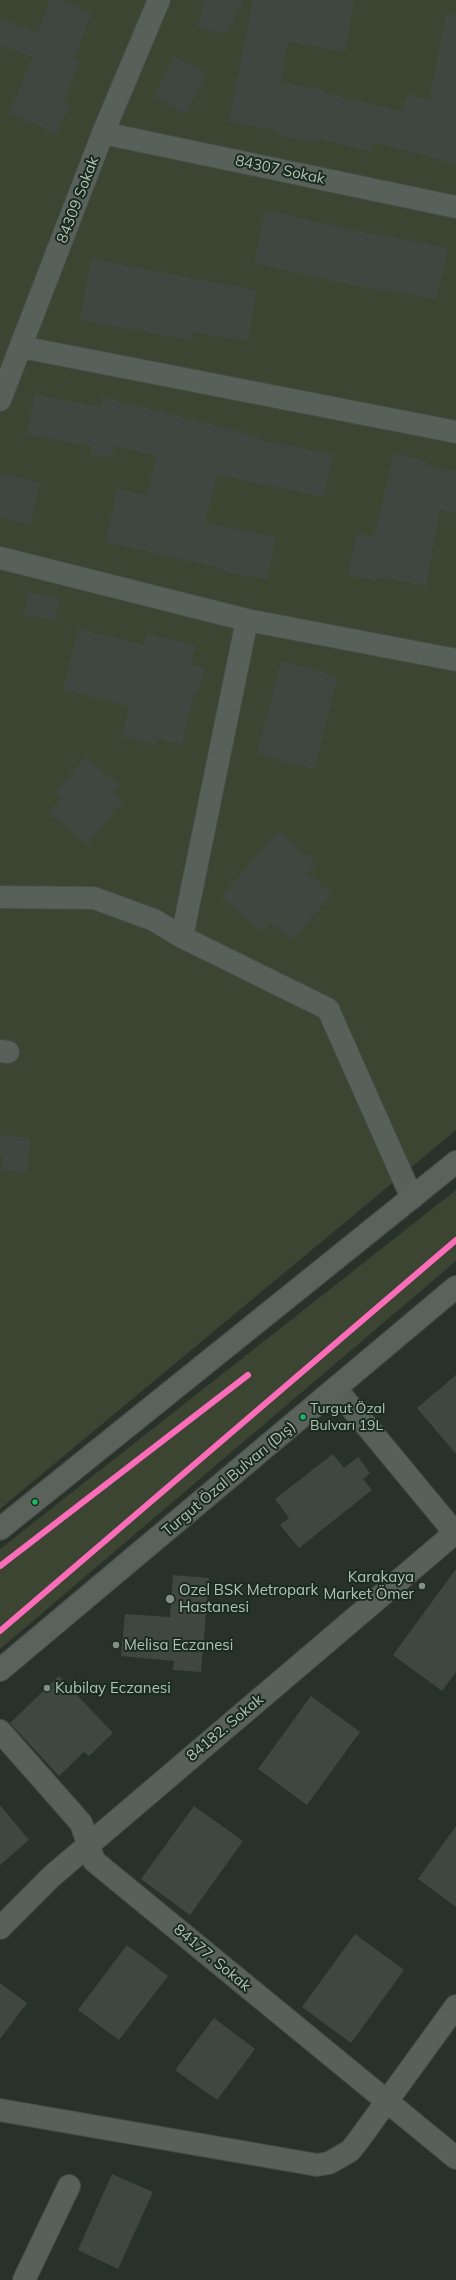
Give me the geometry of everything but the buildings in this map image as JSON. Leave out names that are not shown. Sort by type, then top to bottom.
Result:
[{"type":"main road","points":[[0,1529],[456,1162]]},
{"type":"main road","name":"Turgut Özal Bulvarı (Dış)","points":[[0,1670],[456,1287]]},
{"type":"street","name":"84309 Sokak","points":[[0,400],[103,133],[158,0]]},
{"type":"street","name":"84307 Sokak","points":[[103,133],[456,207]]},
{"type":"street","points":[[20,348],[456,432]]},
{"type":"street","points":[[0,558],[247,620],[456,660]]},
{"type":"street","points":[[182,937],[247,620]]},
{"type":"street","points":[[0,897],[94,898],[154,920],[182,937],[328,1009],[412,1198]]},
{"type":"street","points":[[336,1389],[456,1533]]},
{"type":"street","name":"84182. Sokak","points":[[0,1928],[52,1876],[456,1533]]},
{"type":"street","name":"84177. Sokak","points":[[0,1731],[81,1823],[94,1861],[456,2158]]},
{"type":"street","points":[[0,2110],[318,2165],[334,2160],[350,2151],[456,2006]]},
{"type":"street","points":[[24,2280],[69,2186]]},
{"type":"green space","points":[[0,0],[456,0],[456,1130],[0,1509]]},
{"type":"green space","points":[[456,1190],[456,1261],[0,1649],[0,1549]]},
{"type":"transit line","points":[[0,1631],[456,1240]]},
{"type":"transit line","points":[[0,1566],[248,1375]]},
{"type":"place","name":"Turgut Özal Bulvarı 19L","points":[[303,1417]]},
{"type":"place","name":"Karakaya Market Ömer","points":[[422,1586]]},
{"type":"place","name":"Ozel BSK Metropark Hastanesi","points":[[170,1599]]},
{"type":"place","name":"Melisa Eczanesi","points":[[116,1645]]},
{"type":"place","name":"Kubilay Eczanesi","points":[[47,1688]]}]
